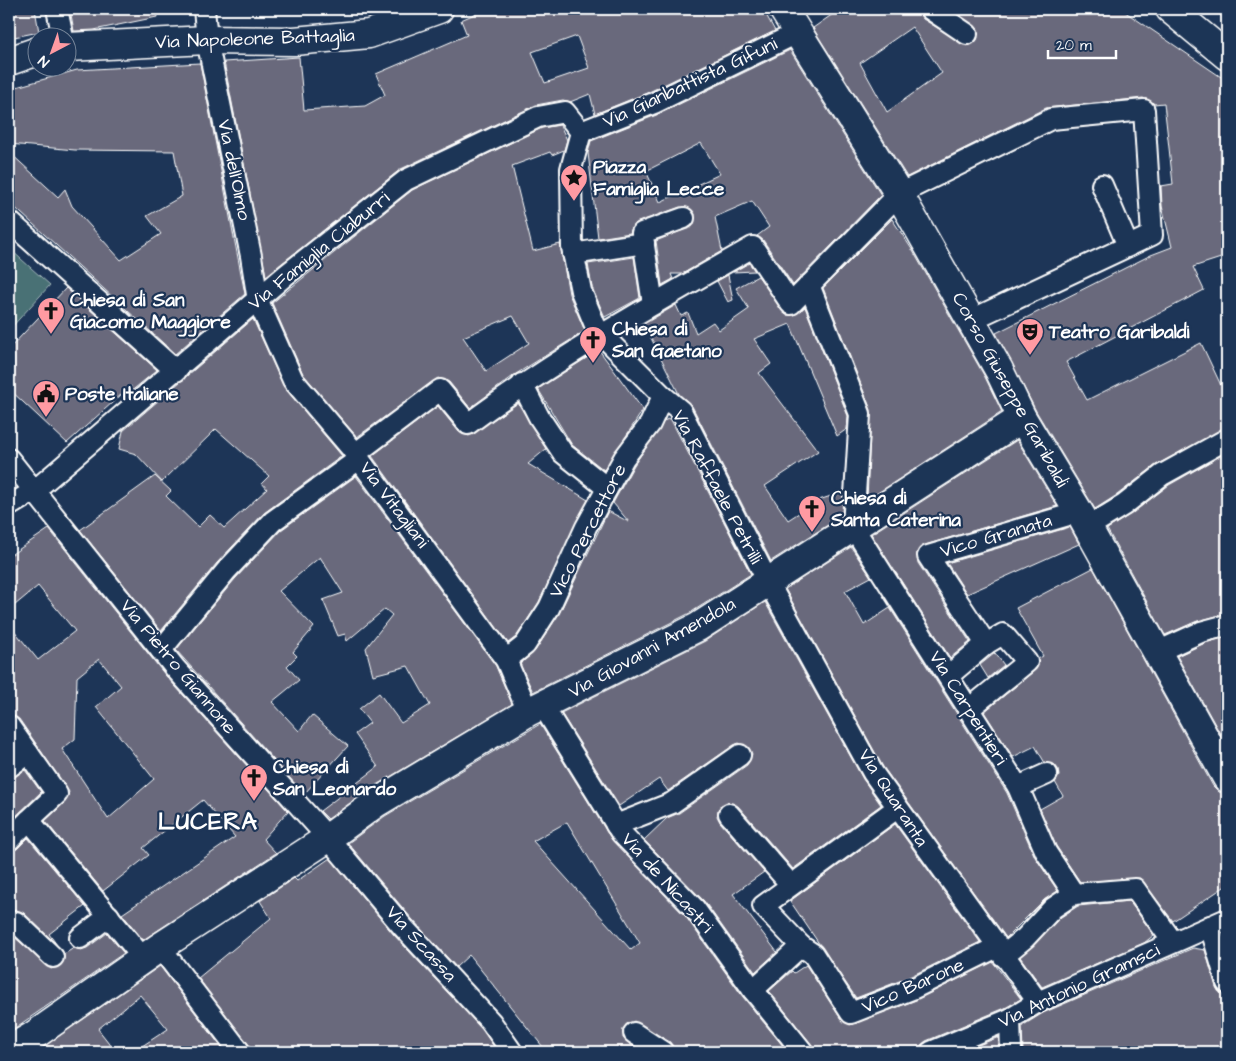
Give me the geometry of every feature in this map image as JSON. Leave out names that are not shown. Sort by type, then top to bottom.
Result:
[{"type":"street","points":[[57,9],[61,28]]},
{"type":"street","name":"Via dell'Olmo","points":[[204,9],[207,40],[251,256],[258,301]]},
{"type":"street","name":"Via Napoleone Battaglia","points":[[78,46],[207,40],[294,41],[369,34],[439,9]]},
{"type":"street","points":[[930,9],[966,34]]},
{"type":"street","points":[[1170,9],[1227,56]]},
{"type":"street","name":"Via Gianbattista Gifuni","points":[[581,132],[654,103],[794,17]]},
{"type":"street","name":"Corso Giuseppe Garibaldi","points":[[794,17],[971,320],[999,370],[1022,418],[1083,519],[1227,778]]},
{"type":"street","points":[[9,61],[28,54]]},
{"type":"street","points":[[161,650],[226,571],[273,521],[440,390],[468,424],[598,330],[653,304],[753,247],[790,304],[899,194],[1052,119],[1144,110],[1152,235],[971,320]]},
{"type":"street","name":"Via Famiglia Ciaburri","points":[[9,506],[34,491],[258,301],[287,274],[406,180],[538,117],[565,112],[581,132]]},
{"type":"street","points":[[581,132],[571,169],[573,254],[581,291],[598,330]]},
{"type":"street","points":[[1102,185],[1128,246]]},
{"type":"street","points":[[653,304],[642,233],[684,218]]},
{"type":"street","points":[[11,229],[176,371]]},
{"type":"street","points":[[573,254],[644,243]]},
{"type":"street","points":[[809,285],[860,414],[853,527]]},
{"type":"street","name":"Via Vitagliani","points":[[258,301],[293,380],[357,457],[506,660],[536,709]]},
{"type":"street","name":"Via Raffaele Petrilli","points":[[598,330],[662,396],[681,411],[768,582]]},
{"type":"street","points":[[522,384],[539,417],[563,453],[607,488]]},
{"type":"street","name":"Vico Percettore","points":[[506,660],[525,645],[549,608],[586,527],[624,458],[650,424],[662,396]]},
{"type":"street","name":"Via Giovanni Amendola","points":[[12,1050],[152,953],[328,838],[376,803],[536,709],[698,627],[1022,418]]},
{"type":"street","points":[[1083,519],[1124,504],[1162,475],[1227,439]]},
{"type":"street","name":"Via Pietro Giannone","points":[[9,459],[161,650],[238,740],[328,838]]},
{"type":"street","name":"Vico Granata","points":[[986,644],[928,556],[1083,519]]},
{"type":"street","name":"Via Carpentieri","points":[[853,527],[1018,787],[1046,852],[1074,894]]},
{"type":"street","name":"Via Quaranta","points":[[768,582],[873,773],[1038,1002]]},
{"type":"street","points":[[1157,652],[1201,632],[1227,626]]},
{"type":"street","points":[[948,676],[986,644],[1003,634],[1027,662],[969,709]]},
{"type":"street","name":"Via de Nicastri","points":[[536,709],[622,834],[695,909],[753,990],[803,1052]]},
{"type":"street","points":[[9,726],[57,794],[9,840]]},
{"type":"street","points":[[9,767],[28,753]]},
{"type":"street","points":[[616,825],[672,803],[740,755]]},
{"type":"street","points":[[1018,787],[1047,774]]},
{"type":"street","points":[[753,990],[801,946],[763,906],[897,808]]},
{"type":"street","points":[[729,814],[791,886]]},
{"type":"street","points":[[29,820],[108,916],[152,953],[240,1052]]},
{"type":"street","name":"Via Scassa","points":[[328,838],[403,927],[491,1022],[512,1052]]},
{"type":"street","points":[[1000,951],[1026,938],[1053,908],[1074,894],[1135,889],[1173,942]]},
{"type":"street","points":[[80,938],[108,916]]},
{"type":"street","points":[[9,923],[16,922],[53,957]]},
{"type":"street","points":[[1219,922],[1227,983]]},
{"type":"street","name":"Via Antonio Gramsci","points":[[931,1052],[1010,1019],[1038,1002],[1219,922]]},
{"type":"street","name":"Vico Barone","points":[[801,946],[813,954],[851,1013],[1000,951]]},
{"type":"street","points":[[1010,1019],[1011,1052]]},
{"type":"street","points":[[634,1034],[663,1052]]},
{"type":"green space","points":[[11,250],[50,285],[9,330],[9,253]]},
{"type":"building","points":[[9,9],[35,9],[38,28],[28,28],[28,34],[9,38]]},
{"type":"building","points":[[70,9],[156,9],[157,17],[94,30],[78,31],[78,28],[73,28]]},
{"type":"building","points":[[486,9],[763,9],[775,31],[649,92],[595,114],[590,94],[570,102],[563,100],[536,105],[401,169],[266,276],[224,62],[299,57],[304,110],[365,106],[385,95],[376,74],[467,35],[461,20]],"holes":[[[577,36],[589,68],[545,83],[532,52]]]},
{"type":"building","points":[[840,9],[918,9],[923,19],[967,46],[977,40],[978,29],[951,9],[1121,9],[1227,81],[1227,256],[1193,267],[1204,290],[1066,362],[1087,400],[1201,343],[1227,398],[1227,427],[1156,465],[1117,495],[1095,509],[1036,411],[996,333],[1151,255],[1172,247],[1162,206],[1161,186],[1173,184],[1164,103],[1154,104],[1143,98],[1046,108],[907,177],[813,28]],"holes":[[[912,27],[942,73],[887,112],[860,63]]]},
{"type":"building","points":[[790,50],[881,195],[793,285],[763,240],[757,236],[769,227],[752,201],[715,217],[722,251],[682,274],[671,274],[673,279],[662,285],[656,241],[693,226],[695,214],[691,209],[680,207],[638,222],[633,225],[630,233],[598,238],[588,153],[591,141],[659,114]],"holes":[[[701,143],[720,174],[660,202],[646,171]]]},
{"type":"building","points":[[200,63],[245,294],[175,354],[9,202],[9,152],[58,197],[65,189],[72,206],[121,260],[161,234],[147,216],[182,196],[174,151],[75,150],[9,144],[9,89],[48,78],[78,78],[78,70]]},
{"type":"building","points":[[560,125],[567,140],[564,150],[552,155],[550,152],[512,166],[533,251],[560,244],[569,294],[585,331],[516,374],[470,408],[449,382],[438,378],[357,437],[303,374],[272,303],[412,190],[542,128]],"holes":[[[513,316],[529,343],[486,371],[463,337]]]},
{"type":"building","points":[[892,219],[913,251],[985,377],[1002,412],[867,500],[871,410],[823,288]]},
{"type":"building","points":[[634,257],[640,298],[605,317],[592,288],[588,264]]},
{"type":"building","points":[[749,263],[755,271],[733,272]]},
{"type":"building","points":[[728,275],[733,300],[728,302],[717,281]]},
{"type":"building","points":[[758,276],[786,315],[794,315],[805,307],[848,416],[847,429],[837,436],[790,324],[754,339],[771,364],[759,373],[818,451],[765,486],[788,520],[819,500],[843,492],[842,516],[771,561],[692,406],[679,394],[644,324],[676,305],[681,316],[688,313],[696,333],[713,322],[719,330],[749,309],[736,288]]},
{"type":"building","points":[[66,288],[157,370],[129,393],[131,386],[67,443],[9,389],[9,349]]},
{"type":"building","points":[[253,319],[284,387],[342,456],[264,513],[217,563],[161,631],[80,530],[155,476],[171,491],[166,496],[198,527],[210,515],[224,528],[267,489],[262,483],[269,476],[216,429],[162,482],[136,454],[119,449],[123,431]]},
{"type":"building","points":[[599,350],[643,410],[604,470],[572,445],[538,389]]},
{"type":"building","points":[[518,403],[546,449],[528,464],[588,500],[539,602],[516,637],[508,643],[372,456],[438,406],[459,432],[469,436]]},
{"type":"building","points":[[670,418],[751,574],[690,613],[533,692],[520,664],[535,651],[559,614],[608,511],[629,522],[613,503],[634,465],[664,421]]},
{"type":"building","points":[[1017,440],[1057,506],[925,545],[917,552],[918,563],[970,642],[950,658],[871,534]]},
{"type":"building","points":[[1227,452],[1227,613],[1198,621],[1165,635],[1107,529],[1131,514],[1169,485]]},
{"type":"building","points":[[356,476],[496,666],[512,704],[368,790],[328,819],[320,811],[378,767],[355,734],[370,723],[359,709],[379,693],[401,723],[430,705],[408,666],[373,675],[366,648],[392,615],[385,609],[347,641],[345,634],[338,636],[323,600],[343,593],[320,557],[279,591],[314,627],[293,652],[297,656],[287,666],[299,680],[272,702],[299,731],[312,715],[348,746],[304,794],[176,650],[235,579],[281,530]]},
{"type":"building","points":[[1070,527],[1079,544],[967,594],[947,563]]},
{"type":"building","points":[[49,529],[166,676],[288,811],[263,839],[276,853],[143,940],[122,914],[235,837],[203,800],[143,848],[149,855],[103,891],[45,821],[65,802],[69,792],[19,719],[9,714],[9,624],[38,660],[75,631],[38,586],[9,610],[9,556]],"holes":[[[99,659],[121,686],[96,707],[154,779],[108,819],[62,749],[75,739],[77,677]]]},
{"type":"building","points":[[851,547],[871,577],[845,591],[864,625],[890,608],[1007,793],[1035,857],[1058,891],[1044,900],[1006,938],[883,767],[785,589]]},
{"type":"building","points":[[1093,568],[1213,786],[1219,792],[1227,794],[1227,885],[1173,921],[1140,878],[1080,882],[1056,846],[1040,809],[1063,796],[1055,782],[1059,776],[1058,769],[1054,764],[1045,763],[1035,746],[1013,757],[984,712],[1034,671],[1038,666],[1038,659],[1043,656],[1016,608]]},
{"type":"building","points":[[765,602],[863,779],[881,805],[793,869],[738,806],[727,802],[721,805],[717,816],[720,822],[764,872],[733,894],[777,952],[755,972],[704,901],[644,840],[667,818],[679,813],[747,765],[752,754],[749,748],[739,743],[734,745],[668,791],[659,779],[619,806],[561,713],[705,641]]},
{"type":"building","points":[[1227,637],[1227,746],[1177,656],[1205,643]]},
{"type":"building","points":[[995,653],[1004,665],[988,678],[980,665]]},
{"type":"building","points":[[540,724],[612,840],[686,917],[743,997],[788,1052],[675,1052],[670,1042],[634,1021],[624,1027],[623,1038],[642,1052],[547,1052],[469,955],[456,967],[412,919],[348,843],[385,816]],"holes":[[[567,822],[640,943],[631,950],[533,841]]]},
{"type":"building","points":[[25,770],[41,792],[9,823],[9,779]]},
{"type":"building","points":[[895,824],[980,942],[907,978],[856,998],[790,901]]},
{"type":"building","points":[[28,838],[85,906],[49,934],[57,945],[24,913],[9,907],[9,852],[17,849]]},
{"type":"building","points":[[330,858],[394,935],[482,1029],[498,1052],[252,1052],[249,1045],[198,978],[271,918],[260,901],[294,878],[297,881]]},
{"type":"building","points":[[1129,901],[1154,935],[1144,943],[1042,987],[1020,957],[1061,917],[1078,906]]},
{"type":"building","points":[[107,933],[124,953],[9,1032],[9,935],[12,935],[51,969],[61,965],[64,954],[74,948],[81,950],[87,948]]},
{"type":"building","points":[[1193,948],[1205,950],[1216,987],[1219,992],[1227,995],[1227,1052],[1023,1052],[1022,1026],[1043,1013]]},
{"type":"building","points":[[993,962],[1021,999],[1005,1008],[926,1041],[921,1045],[919,1052],[815,1052],[812,1045],[769,991],[792,971],[794,973],[806,965],[841,1019],[850,1025],[916,1000]]},
{"type":"building","points":[[160,966],[225,1052],[133,1052],[168,1029],[140,995],[98,1029],[116,1052],[36,1052]]},
{"type":"building","points":[[999,1037],[999,1052],[961,1052]]},
{"type":"place","name":"Piazza Famiglia Lecce","points":[[574,202]]},
{"type":"place","name":"Chiesa di San Giacomo Maggiore","points":[[51,335]]},
{"type":"place","name":"Teatro Garibaldi","points":[[1030,356]]},
{"type":"place","name":"Chiesa di San Gaetano","points":[[593,364]]},
{"type":"place","name":"Poste Italiane","points":[[46,418]]},
{"type":"place","name":"Chiesa di Santa Caterina","points":[[812,533]]},
{"type":"place","name":"Chiesa di San Leonardo","points":[[254,802]]},
{"type":"district","name":"LUCERA","points":[[208,822]]}]
